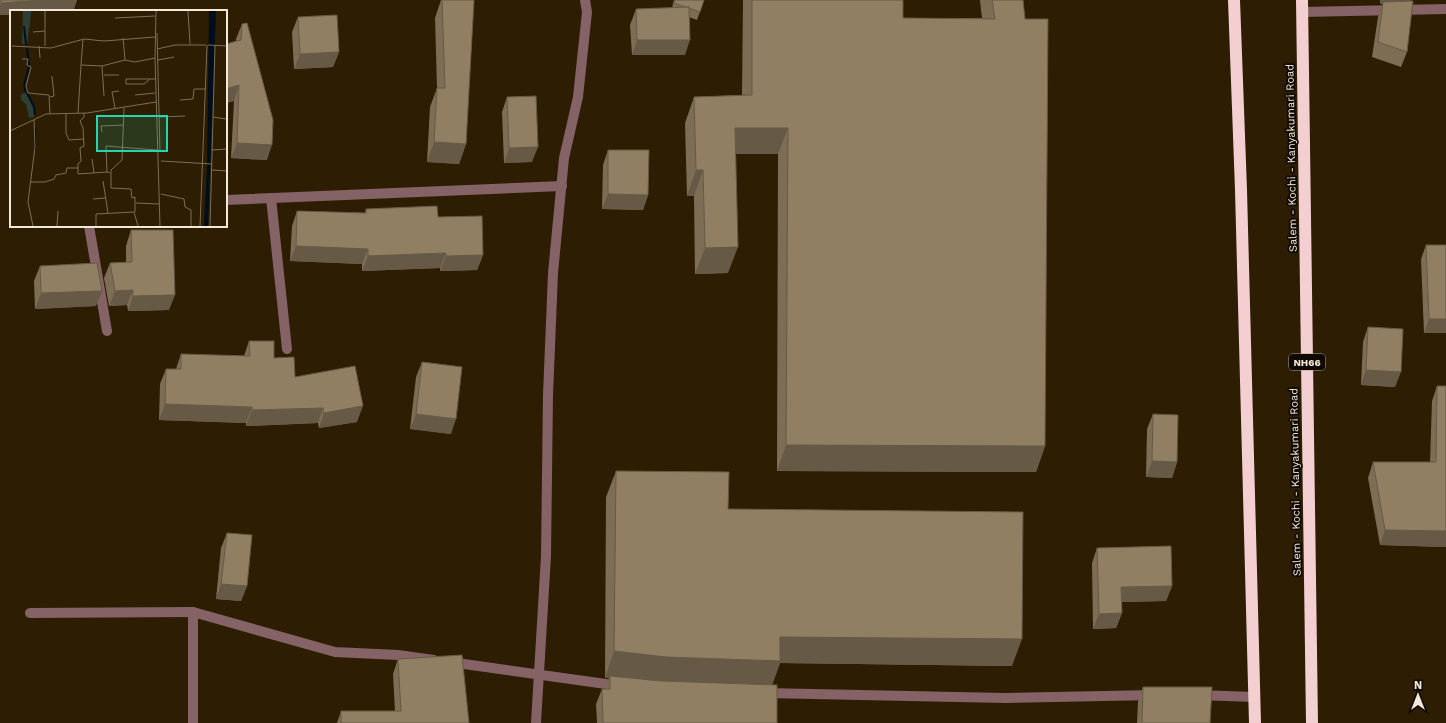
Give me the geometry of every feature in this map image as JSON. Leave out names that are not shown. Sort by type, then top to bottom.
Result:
[{"type":"highway","points":[[1234,0],[1241,190],[1255,723]]},
{"type":"highway","name":"Salem - Kochi - Kanyakumari Road","points":[[1302,6],[1312,723]]},
{"type":"street","points":[[536,723],[546,556],[548,395],[552,296],[564,158],[578,97],[587,12],[585,0]]},
{"type":"street","points":[[1302,6],[1446,9]]},
{"type":"street","points":[[227,200],[562,186]]},
{"type":"street","points":[[271,198],[287,349]]},
{"type":"street","points":[[89,227],[107,331]]},
{"type":"street","points":[[192,612],[193,723]]},
{"type":"street","points":[[30,613],[192,612],[335,652],[398,655],[539,674],[584,682],[627,686]]},
{"type":"street","points":[[757,693],[1005,698],[1162,695]]},
{"type":"street","points":[[1185,695],[1254,697]]},
{"type":"building","points":[[1,0],[41,0],[1,3]]},
{"type":"building","points":[[442,0],[474,0],[466,144],[434,142],[437,88],[445,88]]},
{"type":"building","points":[[675,0],[704,0],[700,12],[674,3]]},
{"type":"building","points":[[752,0],[903,0],[903,18],[995,19],[992,0],[1023,0],[1025,19],[1048,19],[1045,446],[786,445],[788,128],[735,128],[738,247],[705,248],[703,170],[696,170],[694,97],[752,95]]},
{"type":"building","points":[[1413,1],[1407,52],[1378,42],[1383,2]]},
{"type":"building","points":[[689,7],[690,40],[637,40],[636,9]]},
{"type":"building","points":[[337,15],[339,52],[300,54],[298,17]]},
{"type":"building","points":[[247,23],[273,120],[272,145],[237,143],[239,85],[227,89],[227,44],[241,40],[242,24]]},
{"type":"building","points":[[536,96],[538,147],[509,148],[507,97]]},
{"type":"building","points":[[608,150],[649,150],[648,195],[608,194]]},
{"type":"building","points":[[437,206],[438,217],[482,216],[483,255],[446,256],[446,253],[368,256],[368,249],[296,246],[297,211],[366,213],[366,209]]},
{"type":"building","points":[[131,230],[173,230],[175,295],[133,296],[133,290],[115,291],[110,263],[132,262]]},
{"type":"building","points":[[1426,245],[1446,245],[1446,319],[1429,319]]},
{"type":"building","points":[[97,263],[102,291],[41,293],[40,266]]},
{"type":"building","points":[[1368,327],[1403,329],[1401,372],[1366,370]]},
{"type":"building","points":[[249,341],[274,341],[274,358],[294,357],[295,377],[355,366],[363,406],[324,413],[323,408],[252,410],[252,407],[165,404],[166,369],[181,369],[181,354],[250,356]]},
{"type":"building","points":[[422,362],[462,367],[456,419],[416,414]]},
{"type":"building","points":[[1437,386],[1446,386],[1446,531],[1385,530],[1373,462],[1436,462]]},
{"type":"building","points":[[1153,414],[1178,415],[1177,462],[1152,461]]},
{"type":"building","points":[[616,471],[729,472],[728,509],[1023,512],[1022,639],[780,637],[780,661],[666,657],[614,651]]},
{"type":"building","points":[[227,533],[252,535],[247,586],[221,584]]},
{"type":"building","points":[[1171,546],[1172,586],[1121,587],[1122,613],[1099,614],[1097,548]]},
{"type":"building","points":[[462,655],[469,723],[341,723],[341,711],[401,711],[398,659]]},
{"type":"building","points":[[610,676],[661,681],[777,685],[777,723],[603,723],[602,689],[610,689]]},
{"type":"building","points":[[1143,687],[1212,687],[1210,723],[1142,723]]}]
